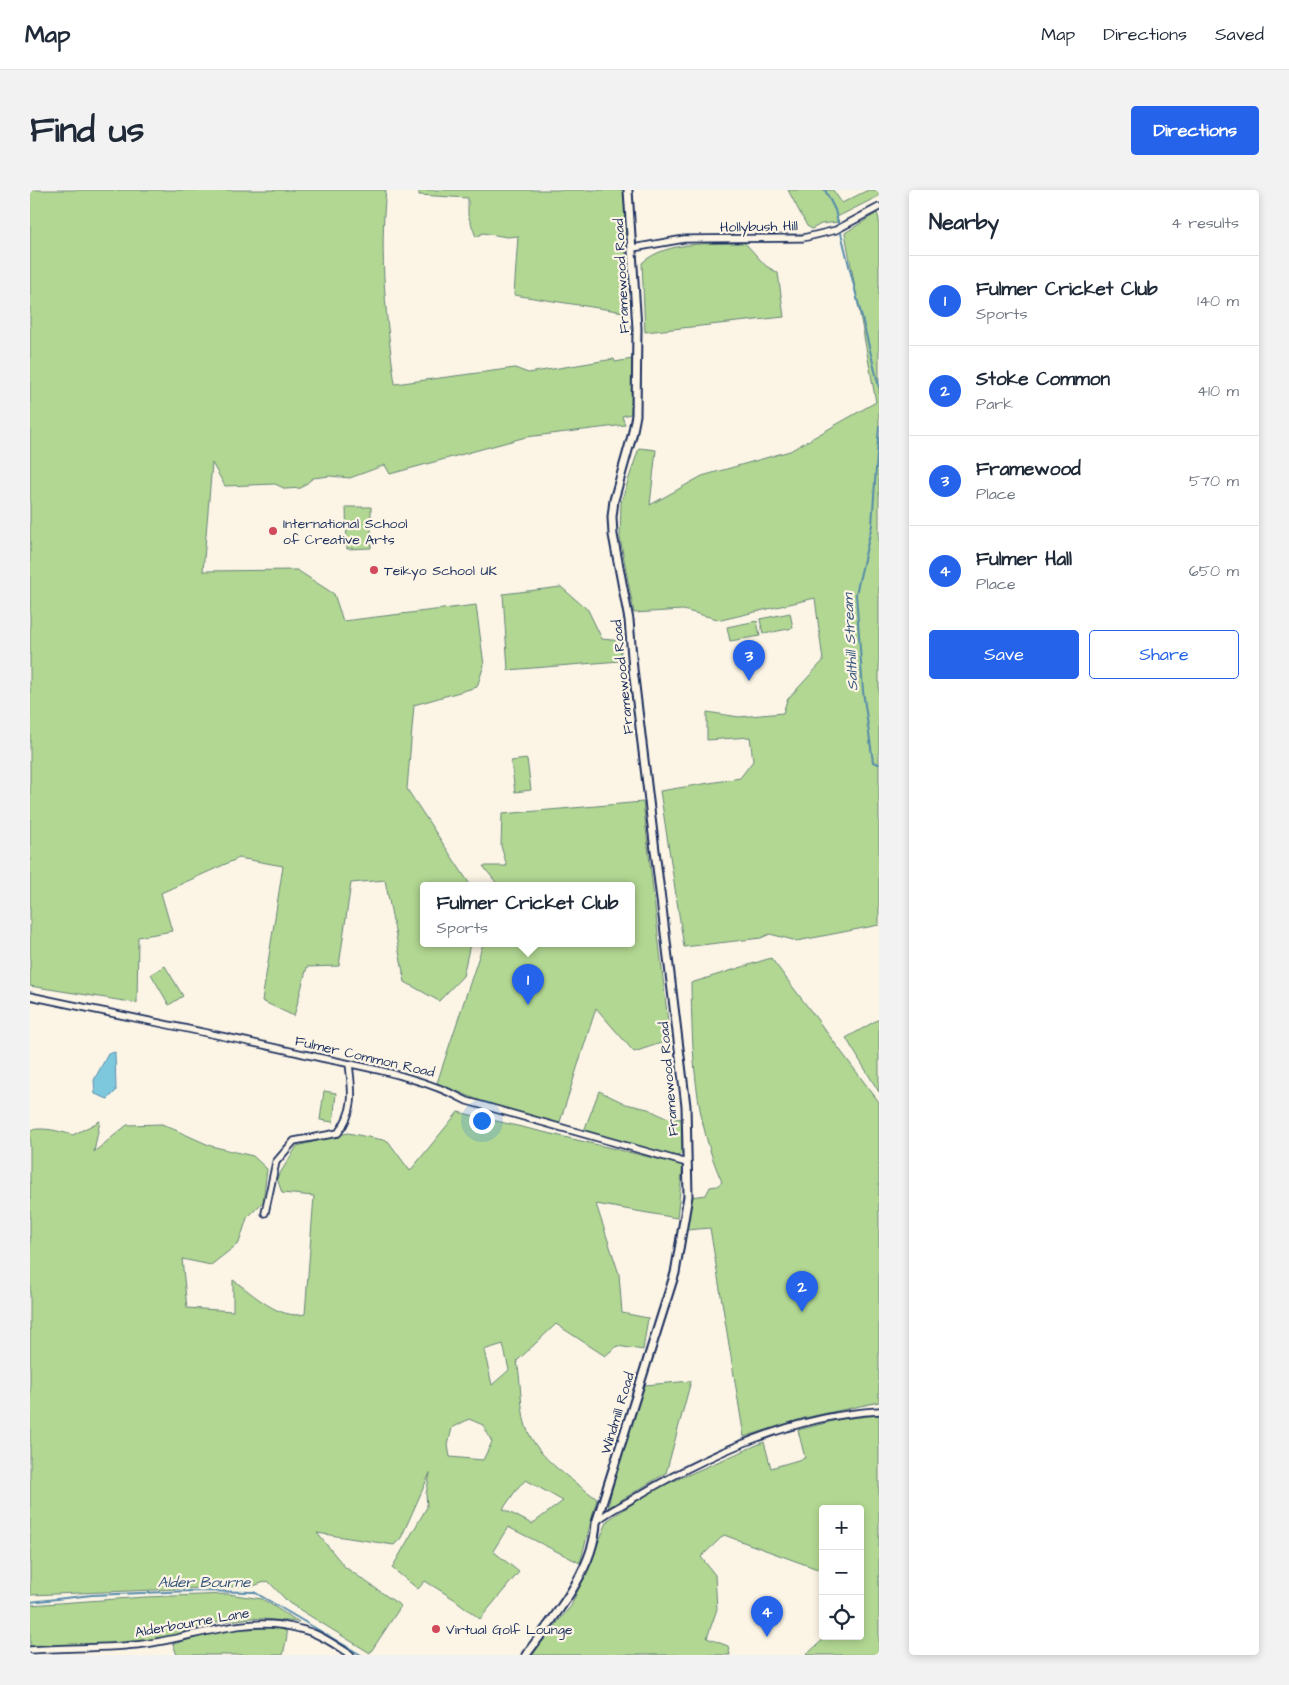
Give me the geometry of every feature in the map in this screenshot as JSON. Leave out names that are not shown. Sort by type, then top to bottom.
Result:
[{"type":"street","name":"Framewood Road","points":[[628,190],[637,328],[636,415],[614,500],[613,535],[630,620],[633,669],[686,1106],[687,1163]]},
{"type":"street","name":"Hollybush Hill","points":[[633,248],[684,239],[803,238],[836,230],[879,207]]},
{"type":"street","name":"Fulmer Common Road","points":[[30,996],[349,1064],[441,1087],[467,1101],[687,1163]]},
{"type":"street","points":[[265,1213],[276,1162],[294,1141],[338,1133],[349,1118],[352,1091],[349,1064]]},
{"type":"street","name":"Windmill Road","points":[[526,1655],[563,1604],[581,1572],[595,1536],[596,1523],[675,1273],[688,1196],[687,1163]]},
{"type":"street","points":[[596,1523],[676,1473],[782,1428],[840,1416],[879,1412]]},
{"type":"street","name":"Alderbourne Lane","points":[[30,1650],[137,1645],[174,1640],[222,1627],[272,1623],[311,1632],[351,1655]]},
{"type":"green space","points":[[30,190],[386,190],[383,238],[384,287],[395,384],[515,368],[528,373],[614,359],[615,362],[632,359],[631,414],[622,416],[625,425],[526,437],[390,474],[385,465],[350,478],[330,476],[313,478],[301,488],[286,489],[275,484],[225,486],[212,463],[203,571],[297,570],[334,594],[343,621],[476,605],[484,665],[477,687],[414,705],[407,789],[468,882],[420,882],[420,947],[469,947],[463,976],[439,1001],[405,982],[385,880],[351,883],[339,966],[307,967],[294,1016],[262,1001],[283,866],[239,858],[161,893],[172,931],[138,937],[137,1003],[30,986]]},
{"type":"green space","points":[[419,190],[624,190],[627,292],[624,312],[514,295],[518,236],[507,237],[483,233],[476,237],[468,215],[468,198],[419,195]]},
{"type":"green space","points":[[788,190],[833,190],[842,203],[868,190],[879,190],[879,196],[837,217],[839,222],[821,224],[812,229],[807,226]]},
{"type":"green space","points":[[877,213],[879,219],[879,925],[797,941],[770,934],[761,938],[684,947],[660,791],[740,778],[753,761],[750,737],[707,740],[707,712],[739,717],[783,713],[787,700],[823,661],[815,598],[721,620],[683,610],[634,613],[620,538],[621,502],[639,448],[656,450],[650,505],[702,476],[790,451],[876,402],[845,233]]},
{"type":"green space","points":[[745,243],[766,266],[778,273],[784,317],[645,332],[642,263],[664,250],[677,247]]},
{"type":"green space","points":[[346,507],[371,507],[371,548],[347,549]]},
{"type":"green space","points":[[561,587],[588,610],[602,639],[622,641],[620,661],[508,670],[503,594]]},
{"type":"green space","points":[[790,613],[793,628],[763,634],[760,619]]},
{"type":"green space","points":[[757,621],[760,636],[730,641],[727,627]]},
{"type":"green space","points":[[527,759],[531,790],[515,792],[511,761]]},
{"type":"green space","points":[[643,802],[670,1040],[634,1052],[596,1008],[559,1125],[488,1104],[437,1083],[482,947],[635,947],[635,882],[496,882],[483,866],[507,866],[501,846],[502,814]]},
{"type":"green space","points":[[771,958],[879,1102],[879,1402],[804,1418],[744,1437],[710,1228],[687,1230],[690,1197],[706,1195],[710,1187],[717,1186],[722,1182],[705,1134],[696,1085],[691,983]]},
{"type":"green space","points":[[165,966],[183,996],[169,1005],[151,974]]},
{"type":"green space","points":[[879,1019],[879,1092],[846,1038]]},
{"type":"green space","points":[[324,1091],[336,1093],[333,1122],[320,1120]]},
{"type":"green space","points":[[599,1091],[626,1104],[648,1109],[664,1117],[682,1119],[682,1154],[675,1157],[584,1131]]},
{"type":"green space","points":[[458,1112],[683,1165],[677,1218],[596,1204],[619,1274],[622,1313],[648,1318],[643,1350],[617,1346],[605,1356],[556,1324],[517,1361],[524,1419],[528,1432],[543,1455],[553,1465],[597,1499],[580,1563],[508,1527],[493,1551],[519,1572],[480,1619],[454,1599],[425,1581],[418,1589],[392,1568],[427,1507],[426,1494],[430,1473],[401,1538],[394,1545],[317,1533],[345,1567],[401,1606],[370,1653],[289,1603],[268,1581],[253,1586],[30,1595],[30,1130],[46,1129],[73,1135],[100,1121],[94,1152],[127,1125],[162,1124],[211,1146],[253,1156],[267,1169],[263,1202],[247,1218],[239,1243],[211,1265],[182,1259],[187,1308],[233,1311],[233,1280],[276,1310],[295,1315],[305,1314],[314,1196],[282,1193],[277,1178],[297,1146],[348,1133],[388,1141],[410,1171]],"holes":[[[503,1344],[509,1370],[492,1385],[484,1350]],[[469,1419],[483,1425],[492,1442],[483,1460],[450,1457],[448,1445],[452,1428]],[[526,1480],[563,1501],[532,1524],[503,1509],[519,1486]]]},
{"type":"green space","points":[[691,1381],[666,1473],[608,1508],[622,1441],[645,1385]]},
{"type":"green space","points":[[879,1415],[879,1655],[806,1655],[823,1640],[864,1640],[864,1505],[819,1505],[819,1570],[724,1535],[701,1557],[715,1575],[717,1609],[707,1638],[728,1646],[730,1655],[531,1655],[571,1606],[608,1520],[655,1489],[764,1442],[771,1468],[805,1458],[798,1430],[841,1419]]},
{"type":"green space","points":[[228,1594],[262,1599],[299,1622],[251,1618],[214,1623],[157,1640],[101,1646],[30,1649],[30,1605],[145,1597]]},
{"type":"green space","points":[[278,1627],[286,1631],[287,1636],[283,1655],[177,1655],[173,1644],[220,1631]]},
{"type":"water","points":[[115,1052],[116,1091],[108,1099],[95,1094],[94,1080],[108,1054]]},
{"type":"waterway","name":"Salthill Stream","points":[[825,190],[835,210],[838,223]]},
{"type":"waterway","name":"Salthill Stream","points":[[841,233],[879,387]]},
{"type":"waterway","name":"Salthill Stream","points":[[879,426],[872,525],[856,594],[863,691],[873,762],[879,764]]},
{"type":"waterway","name":"Alder Bourne","points":[[30,1602],[92,1595],[191,1591],[254,1592],[361,1655]]},
{"type":"place","name":"International School of Creative Arts","points":[[273,531]]},
{"type":"place","name":"Teikyo School UK","points":[[374,570]]},
{"type":"place","name":"Framewood","points":[[749,681]]},
{"type":"place","name":"Fulmer Cricket Club","points":[[528,1005]]},
{"type":"place","name":"Stoke Common","points":[[802,1312]]},
{"type":"place","name":"Virtual Golf Lounge","points":[[436,1629]]},
{"type":"place","name":"Fulmer Hall","points":[[767,1637]]}]
